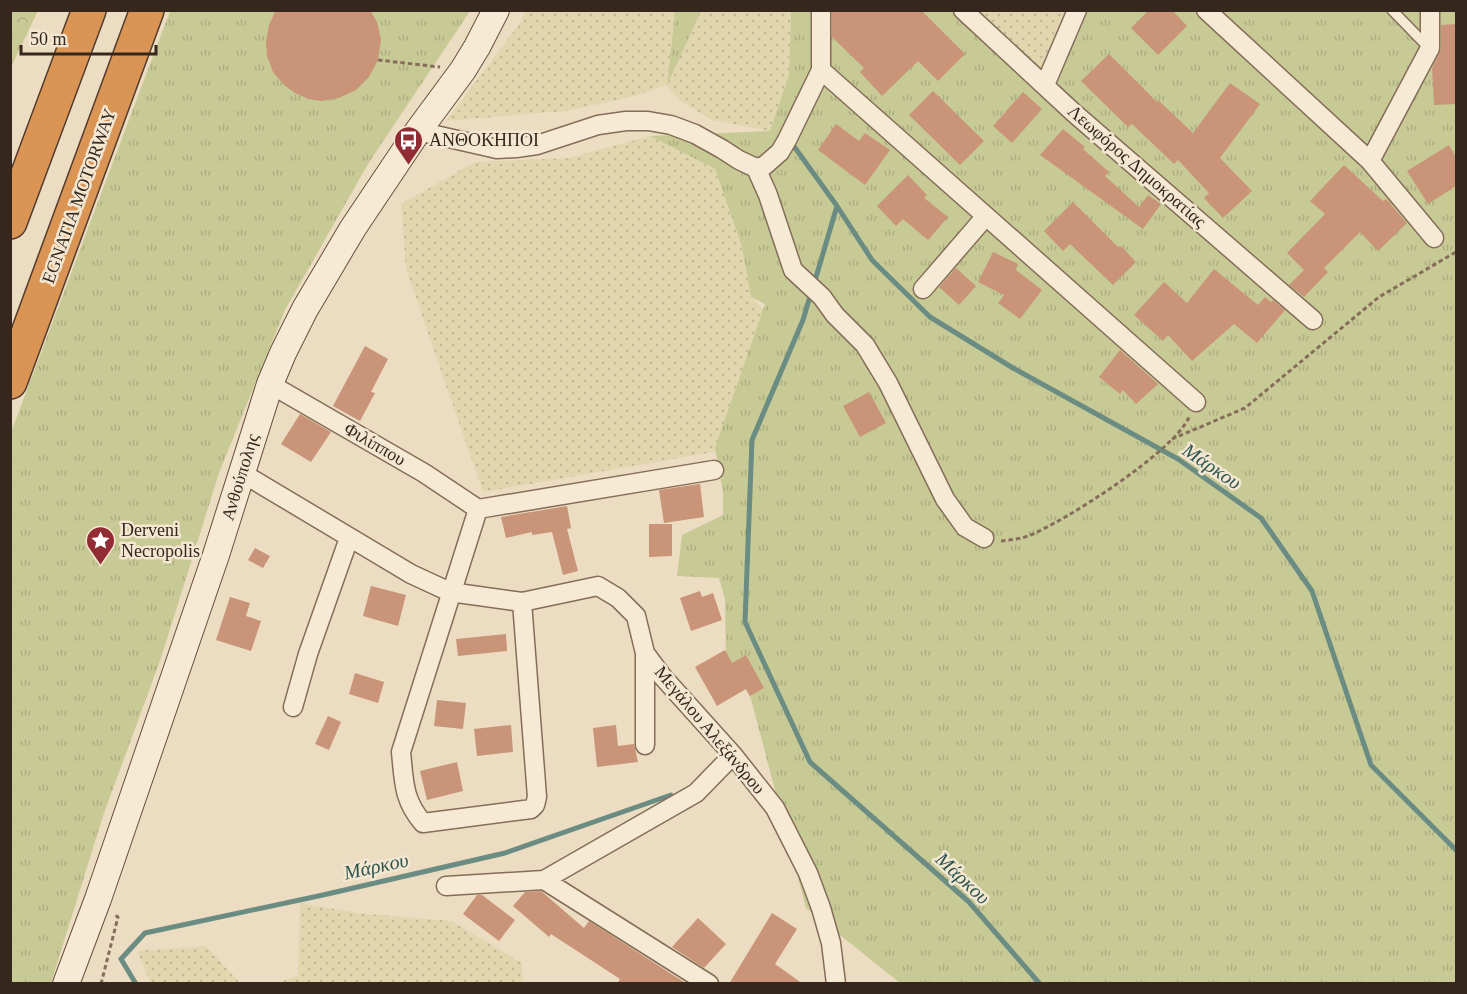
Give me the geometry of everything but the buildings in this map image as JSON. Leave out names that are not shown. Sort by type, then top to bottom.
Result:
[{"type":"highway","points":[[10,222],[89,10]]},
{"type":"highway","name":"EGNATIA MOTORWAY","points":[[10,382],[147,10]]},
{"type":"street","name":"Ανθούπολης","points":[[66,984],[98,899],[270,384],[283,353],[321,280],[353,228],[418,131],[463,70],[495,10]]},
{"type":"street","points":[[756,168],[772,161],[780,152],[796,125],[821,70],[821,10]]},
{"type":"street","name":"Λεωφόρος Δημοκρατίας","points":[[963,10],[1092,128],[1313,320]]},
{"type":"street","points":[[1045,85],[1077,10]]},
{"type":"street","points":[[1370,160],[1430,48],[1430,10]]},
{"type":"street","points":[[1218,14],[1370,160],[1434,238]]},
{"type":"street","points":[[821,70],[1196,402]]},
{"type":"street","points":[[418,131],[496,149],[537,145],[598,125],[648,121],[670,125],[694,134],[756,168],[768,195],[793,270],[822,297],[835,315],[865,345],[888,383],[945,499],[965,527],[984,538]]},
{"type":"street","points":[[922,289],[986,216]]},
{"type":"street","name":"Φιλίππου","points":[[270,384],[424,472],[478,508]]},
{"type":"street","points":[[522,602],[537,797],[535,805],[531,809],[445,822],[423,823],[414,812],[405,793],[401,752],[478,508],[714,470]]},
{"type":"street","name":"Μεγάλου Αλεξάνδρου","points":[[242,473],[411,574],[450,592],[522,602],[598,586],[618,597],[636,616],[645,653],[662,676],[733,755],[775,808],[808,873],[821,908],[831,943],[836,984]]},
{"type":"street","points":[[293,707],[308,654],[349,538]]},
{"type":"street","points":[[645,653],[645,745]]},
{"type":"street","points":[[446,885],[544,880],[696,793],[733,755]]},
{"type":"street","points":[[544,880],[709,984]]},
{"type":"lane","points":[[1392,10],[1430,48]]},
{"type":"path","points":[[378,60],[463,70]]},
{"type":"path","points":[[1172,439],[1245,408],[1379,297],[1456,252]]},
{"type":"path","points":[[984,538],[998,542],[1027,536],[1090,500],[1149,462],[1185,426],[1196,402]]},
{"type":"path","points":[[98,899],[118,917],[101,984]]},
{"type":"shaded area","points":[[525,11],[675,11],[667,83],[701,11],[791,11],[789,75],[770,131],[712,120],[681,101],[666,85],[635,96],[565,111],[446,121],[520,23]]},
{"type":"shaded area","points":[[963,11],[1077,11],[1045,85]]},
{"type":"shaded area","points":[[650,136],[715,169],[742,247],[751,297],[764,310],[719,451],[483,492],[406,269],[401,204],[475,162],[569,158]]},
{"type":"shaded area","points":[[300,903],[358,913],[451,921],[522,963],[522,983],[277,983],[298,976]]},
{"type":"shaded area","points":[[206,946],[240,983],[151,983],[137,951]]},
{"type":"green space","points":[[10,11],[38,11],[11,67]]},
{"type":"green space","name":"Derveni Necropolis","points":[[170,11],[470,11],[368,164],[285,310],[219,473],[161,658],[103,816],[51,983],[11,983],[10,435]]},
{"type":"green space","points":[[675,11],[701,11],[667,85]]},
{"type":"green space","points":[[791,11],[963,11],[1044,84],[1077,11],[1456,11],[1456,983],[900,983],[806,908],[751,699],[726,655],[725,600],[719,578],[677,576],[682,535],[723,515],[723,492],[715,448],[765,304],[751,297],[742,247],[715,169],[650,136],[770,131],[789,75]]},
{"type":"waterway","name":"Μάρκου","points":[[793,145],[837,206],[814,284]]},
{"type":"waterway","name":"Μάρκου","points":[[837,206],[872,260],[930,317],[1013,368],[1178,459],[1261,518],[1312,591],[1371,765],[1456,850]]},
{"type":"waterway","name":"Μάρκου","points":[[811,293],[803,320],[752,440],[745,622],[810,762],[969,902],[1040,984]]},
{"type":"waterway","name":"Μάρκου","points":[[136,984],[121,959],[145,933],[505,853],[671,795]]},
{"type":"place","name":"ΑΝΘΟΚΗΠΟΙ","points":[[408,166]]},
{"type":"place","name":"Derveni Necropolis","points":[[100,566]]}]
